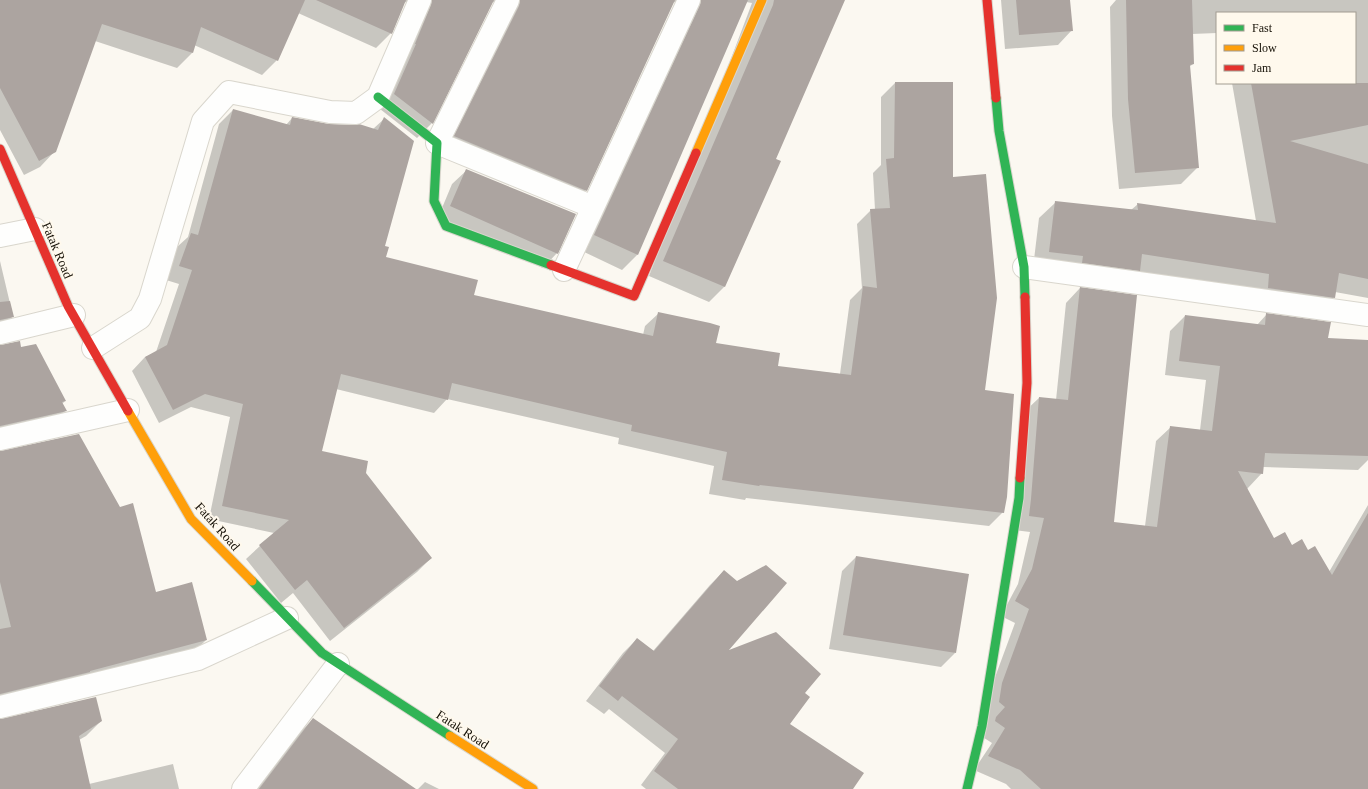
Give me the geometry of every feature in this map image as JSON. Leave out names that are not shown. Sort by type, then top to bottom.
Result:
[{"type":"street","points":[[93,348],[140,318],[150,299],[203,121],[229,92],[330,112],[356,113],[378,97],[420,0]]},
{"type":"street","points":[[508,0],[437,143],[434,201],[446,226],[634,296],[762,0]]},
{"type":"street","points":[[564,270],[689,0]]},
{"type":"street","points":[[967,789],[982,726],[1019,498],[1027,383],[1024,267],[999,131],[987,0]]},
{"type":"street","points":[[378,97],[437,143],[593,207]]},
{"type":"street","name":"Fatak Road","points":[[0,149],[68,306],[191,519],[322,653],[533,789]]},
{"type":"street","points":[[0,236],[35,229]]},
{"type":"street","points":[[1024,267],[1368,315]]},
{"type":"street","points":[[0,333],[74,315]]},
{"type":"street","points":[[0,440],[128,410]]},
{"type":"street","points":[[0,708],[198,659],[287,618]]},
{"type":"street","points":[[243,789],[338,664]]},
{"type":"building","points":[[0,0],[305,0],[278,61],[201,27],[193,53],[102,24],[56,152],[39,161],[0,88]]},
{"type":"building","points":[[316,0],[406,0],[392,34]]},
{"type":"building","points":[[432,0],[494,0],[433,124],[394,94],[416,44]]},
{"type":"building","points":[[520,0],[675,0],[587,191],[454,136],[519,6]]},
{"type":"building","points":[[701,0],[748,0],[638,255],[594,235]]},
{"type":"building","points":[[774,0],[845,0],[776,159],[781,161],[725,287],[663,261]]},
{"type":"building","points":[[1016,0],[1070,0],[1073,31],[1019,35]]},
{"type":"building","points":[[1126,0],[1192,0],[1194,64],[1190,65],[1199,168],[1135,173],[1128,99]]},
{"type":"building","points":[[895,82],[953,82],[953,177],[986,174],[997,298],[985,390],[1014,394],[1007,497],[1004,513],[759,486],[722,480],[727,452],[631,431],[632,425],[452,383],[448,400],[341,374],[322,451],[368,461],[366,473],[432,558],[344,628],[307,580],[295,590],[259,545],[289,520],[222,506],[243,404],[205,394],[173,410],[145,357],[167,345],[192,270],[179,266],[191,233],[198,235],[233,109],[290,125],[292,117],[329,124],[359,124],[378,130],[384,117],[414,141],[385,246],[389,247],[386,257],[478,280],[474,295],[653,336],[658,312],[710,323],[720,326],[716,343],[780,353],[778,366],[851,375],[863,286],[877,288],[870,209],[890,208],[886,159],[894,158]]},
{"type":"building","points":[[1368,83],[1368,125],[1290,141],[1368,164],[1368,279],[1339,273],[1335,298],[1268,288],[1269,274],[1142,254],[1140,271],[1082,263],[1083,256],[1049,252],[1055,201],[1138,210],[1137,203],[1276,223],[1251,84]]},
{"type":"building","points":[[466,169],[576,214],[558,254],[450,206]]},
{"type":"building","points":[[1080,287],[1137,295],[1114,522],[1157,527],[1170,426],[1212,431],[1220,366],[1179,361],[1185,315],[1265,325],[1266,313],[1331,322],[1328,338],[1368,340],[1368,456],[1265,453],[1263,474],[1238,471],[1274,538],[1285,532],[1292,545],[1302,539],[1308,550],[1315,546],[1332,575],[1368,513],[1368,789],[1041,789],[1020,770],[988,756],[1005,728],[995,721],[996,717],[1005,707],[999,702],[1002,683],[1029,609],[1015,601],[1032,569],[1044,518],[1029,516],[1039,397],[1068,400]]},
{"type":"building","points":[[10,301],[14,317],[0,320],[0,302]]},
{"type":"building","points":[[20,341],[21,347],[36,344],[66,401],[62,402],[67,411],[0,426],[0,345]]},
{"type":"building","points":[[79,434],[120,507],[133,503],[156,592],[192,582],[207,640],[90,672],[0,694],[0,629],[11,627],[0,582],[0,451]]},
{"type":"building","points":[[856,556],[969,574],[956,653],[843,635]]},
{"type":"building","points":[[766,565],[787,583],[729,650],[776,632],[821,674],[805,693],[810,697],[790,724],[864,773],[853,789],[678,789],[654,771],[678,739],[622,696],[618,701],[599,686],[637,638],[654,651],[724,570],[737,581]]},
{"type":"building","points":[[96,697],[102,721],[79,736],[91,789],[0,789],[0,719]]},
{"type":"building","points":[[313,718],[416,789],[259,789]]},
{"type":"traffic: fast","points":[[378,97],[437,143],[434,201],[446,226],[551,265]]},
{"type":"traffic: fast","points":[[996,98],[999,131],[1024,267],[1025,297]]},
{"type":"traffic: fast","points":[[967,789],[982,726],[1019,498],[1020,478]]},
{"type":"traffic: fast","points":[[252,581],[322,653],[450,736]]},
{"type":"traffic: slow","points":[[696,153],[762,0]]},
{"type":"traffic: slow","points":[[128,411],[191,519],[252,581]]},
{"type":"traffic: slow","points":[[450,736],[533,789]]},
{"type":"traffic: jam","points":[[987,0],[996,98]]},
{"type":"traffic: jam","points":[[0,149],[68,306],[128,411]]},
{"type":"traffic: jam","points":[[551,265],[634,296],[696,153]]},
{"type":"traffic: jam","points":[[1020,478],[1027,383],[1025,297]]}]
